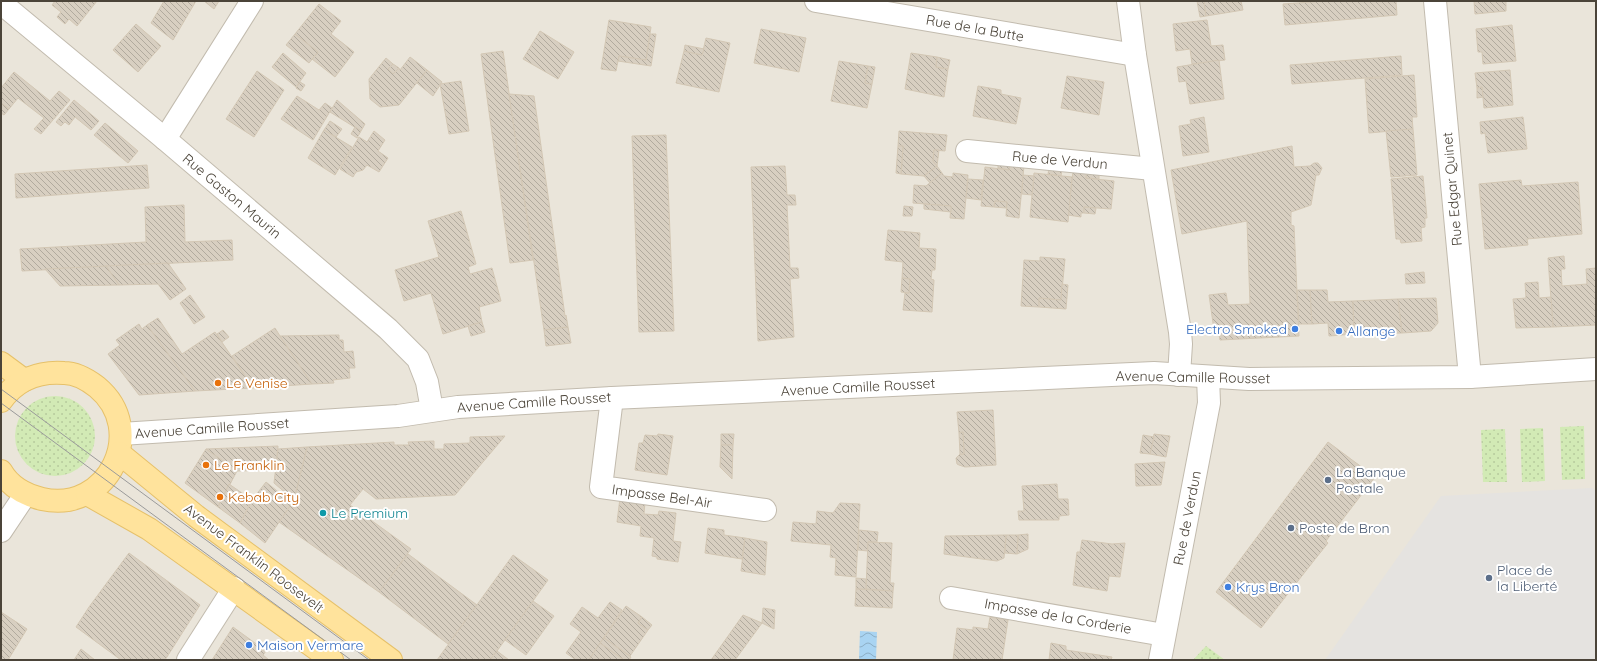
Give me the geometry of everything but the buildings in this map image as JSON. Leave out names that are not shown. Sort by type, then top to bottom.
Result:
[{"type":"main road","points":[[1,363],[24,380]]},
{"type":"main road","points":[[1,401],[6,393],[24,380],[44,372],[66,373],[87,380],[104,394],[116,413],[120,443],[111,470],[105,480],[87,494],[56,502],[25,495],[5,479],[1,471]]},
{"type":"main road","name":"Avenue Franklin Roosevelt","points":[[120,443],[196,516],[391,660]]},
{"type":"main road","points":[[87,494],[150,529],[332,660]]},
{"type":"street","points":[[165,139],[252,1]]},
{"type":"street","name":"Rue de la Butte","points":[[816,1],[1135,55]]},
{"type":"street","points":[[1128,1],[1135,55],[1180,332],[1181,344],[1179,375]]},
{"type":"street","name":"Rue Edgar Quinet","points":[[1435,1],[1470,377]]},
{"type":"street","name":"Rue Gaston Maurin","points":[[1,3],[165,139],[388,329],[418,359],[427,382],[432,410]]},
{"type":"street","name":"Rue de Verdun","points":[[967,152],[1153,169]]},
{"type":"street","name":"Avenue Camille Rousset","points":[[120,443],[398,416],[432,410],[612,398],[1154,373],[1249,379],[1470,377],[1596,369]]},
{"type":"street","name":"Rue de Verdun","points":[[1160,660],[1209,403],[1208,377]]},
{"type":"street","name":"Impasse Bel-Air","points":[[612,398],[601,487],[765,510]]},
{"type":"street","points":[[1,531],[25,495]]},
{"type":"street","points":[[188,660],[234,588]]},
{"type":"street","name":"Impasse de la Corderie","points":[[951,598],[1164,635]]},
{"type":"shaded area","points":[[1,1],[1596,1],[1596,660],[1,660]]},
{"type":"shaded area","name":"Place de la Liberté","points":[[1592,488],[1596,491],[1596,660],[1325,660],[1441,496]]},
{"type":"green space","points":[[55,396],[70,399],[83,408],[92,421],[95,436],[92,451],[83,464],[70,473],[55,476],[40,473],[27,464],[18,451],[15,436],[18,421],[27,408],[40,399]]},
{"type":"green space","points":[[1584,426],[1585,479],[1562,480],[1560,427]]},
{"type":"green space","points":[[1543,428],[1545,481],[1522,482],[1520,429]]},
{"type":"green space","points":[[1505,429],[1507,482],[1483,482],[1481,430]]},
{"type":"green space","points":[[1206,646],[1225,660],[1193,660]]},
{"type":"water","points":[[860,631],[877,632],[876,660],[859,660]]},
{"type":"tram line","points":[[1,389],[369,660]]},
{"type":"tram line","points":[[1,403],[351,660]]},
{"type":"place","name":"Electro Smoked","points":[[1295,329]]},
{"type":"place","name":"Allange","points":[[1339,331]]},
{"type":"place","name":"Le Venise","points":[[218,383]]},
{"type":"place","name":"Le Franklin","points":[[206,465]]},
{"type":"place","name":"La Banque Postale","points":[[1328,480]]},
{"type":"place","name":"Kebab City","points":[[220,497]]},
{"type":"place","name":"Le Premium","points":[[323,513]]},
{"type":"place","name":"Poste de Bron","points":[[1291,528]]},
{"type":"place","name":"Place de la Liberté","points":[[1489,578]]},
{"type":"place","name":"Krys Bron","points":[[1228,587]]},
{"type":"place","name":"Maison Vermare","points":[[249,645]]}]
